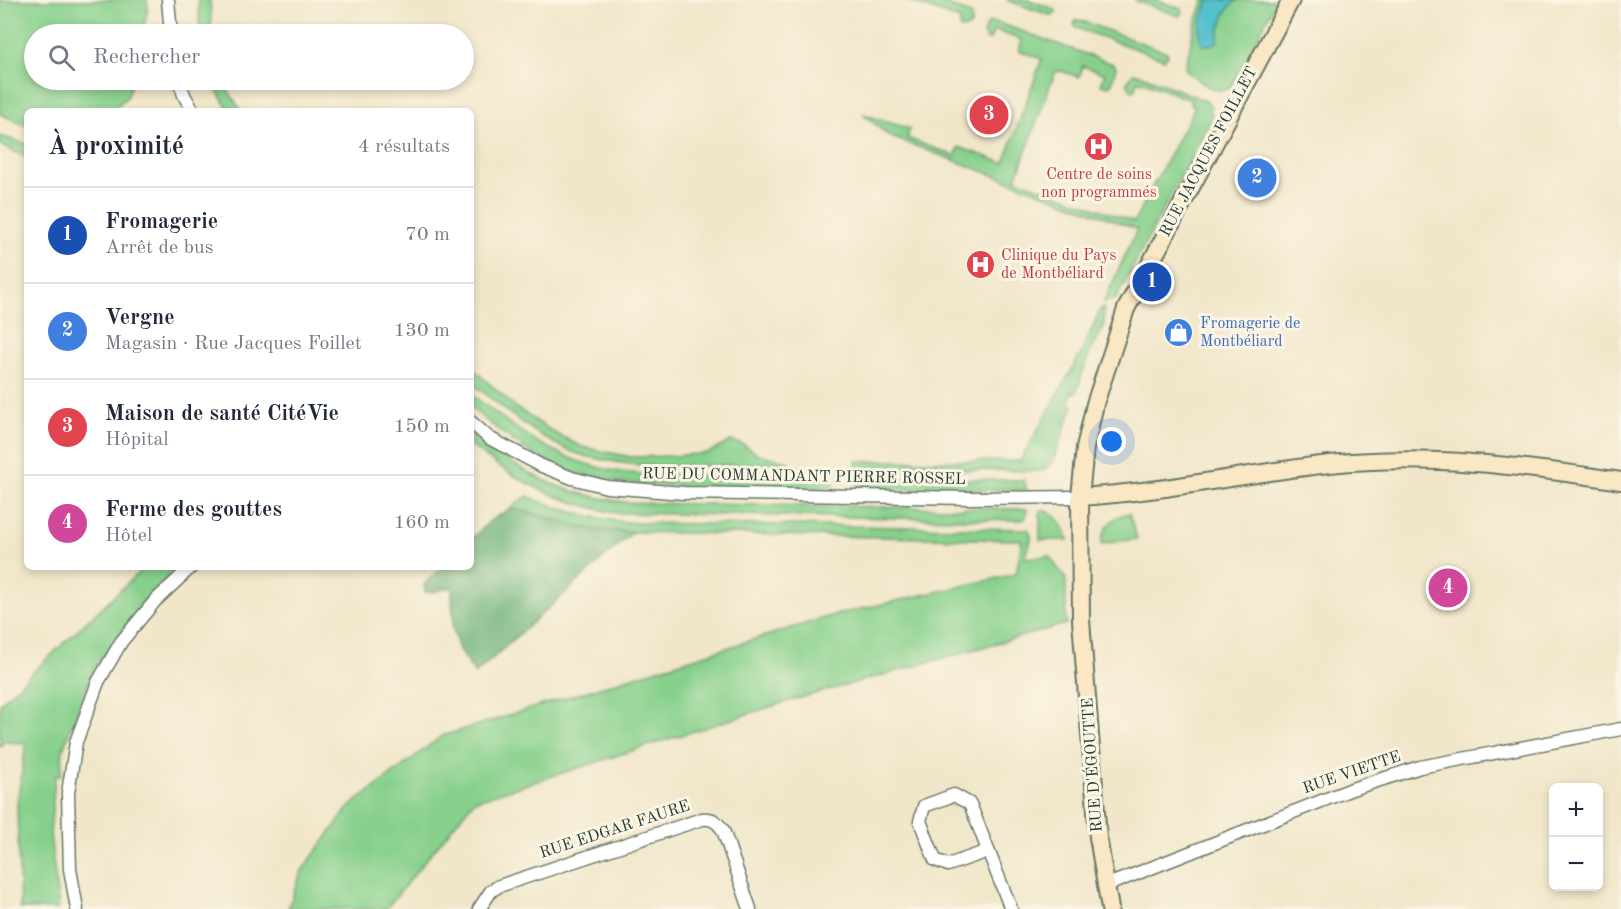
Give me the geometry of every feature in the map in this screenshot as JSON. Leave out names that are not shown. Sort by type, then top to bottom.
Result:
[{"type":"main road","name":"RUE JACQUES FOILLET","points":[[1081,620],[1080,497],[1083,459],[1095,404],[1126,309],[1291,0]]},
{"type":"main road","points":[[1080,497],[1128,494],[1330,464],[1423,460],[1523,466],[1621,481]]},
{"type":"main road","name":"RUE D'ÉGOUTTE","points":[[1081,620],[1098,837],[1110,909]]},
{"type":"street","points":[[168,0],[170,24]]},
{"type":"street","points":[[182,90],[191,108]]},
{"type":"street","name":"RUE DU COMMANDANT PIERRE ROSSEL","points":[[474,425],[489,438],[542,466],[572,478],[607,487],[684,494],[1080,497]]},
{"type":"street","points":[[76,909],[70,869],[68,792],[76,742],[98,682],[122,642],[155,601],[188,570]]},
{"type":"street","name":"RUE VIETTE","points":[[1105,886],[1352,789],[1420,767],[1621,729]]},
{"type":"street","points":[[988,851],[948,865],[934,860],[920,821],[924,806],[954,795],[970,804],[1011,909]]},
{"type":"street","name":"RUE EDGAR FAURE","points":[[479,909],[491,891],[499,886],[690,822],[709,818],[723,830],[750,909]]},
{"type":"green space","points":[[0,0],[147,0],[148,8],[144,24],[24,24],[24,90],[130,90],[128,96],[114,108],[24,108],[24,125],[0,114]]},
{"type":"green space","points":[[198,0],[210,0],[211,24],[199,24]]},
{"type":"green space","points":[[906,0],[934,0],[971,14],[972,22],[970,27],[960,29],[960,20]]},
{"type":"green space","points":[[1006,0],[1029,0],[1054,9],[1056,12],[1052,16]]},
{"type":"green space","points":[[1134,0],[1157,0],[1182,9],[1183,12],[1179,16]]},
{"type":"green space","points":[[1204,0],[1277,0],[1231,87],[1223,90],[1217,90],[1204,84],[1185,68],[1195,25]]},
{"type":"green space","points":[[1076,20],[1167,52],[1168,55],[1164,59],[1076,28],[1074,25]]},
{"type":"green space","points":[[989,22],[996,22],[1116,67],[1109,86],[1101,85],[1105,74],[1083,66],[1079,77],[1061,71],[1055,72],[1016,179],[1134,222],[1195,107],[1190,104],[1191,100],[1138,80],[1134,91],[1131,90],[1127,83],[1133,73],[1206,101],[1210,105],[1212,118],[1116,299],[1104,302],[1137,229],[889,136],[863,114],[910,129],[907,138],[955,156],[959,147],[1004,163],[1042,59],[1019,51],[1022,40],[994,30],[990,40],[986,39],[983,33]]},
{"type":"green space","points":[[217,90],[228,90],[239,108],[227,108]]},
{"type":"green space","points":[[0,136],[24,143],[24,157],[0,145]]},
{"type":"green space","points":[[1101,308],[1104,308],[1104,327],[1090,351],[1076,393],[1072,392],[1069,404],[1073,406],[1053,461],[1045,469],[1040,471],[856,468],[856,461],[1020,461],[1080,355]]},
{"type":"green space","points":[[474,370],[515,407],[553,432],[582,447],[631,457],[674,456],[708,453],[731,441],[742,444],[758,454],[789,462],[659,466],[607,461],[582,455],[554,443],[524,424],[474,384]]},
{"type":"green space","points":[[474,396],[510,424],[550,449],[592,466],[642,474],[831,477],[834,484],[829,488],[612,482],[576,474],[558,467],[502,433],[474,410]]},
{"type":"green space","points":[[474,435],[517,466],[558,486],[587,495],[633,503],[1027,509],[1023,520],[617,513],[558,497],[522,480],[474,448]]},
{"type":"green space","points":[[857,478],[1024,480],[1027,490],[863,489],[855,482]]},
{"type":"green space","points":[[527,496],[582,515],[640,523],[1028,529],[1031,540],[1025,558],[1049,556],[1066,579],[1066,624],[789,701],[474,801],[386,909],[288,909],[301,872],[349,807],[442,736],[830,616],[1016,574],[1022,540],[604,530],[586,528],[510,509]]},
{"type":"green space","points":[[510,509],[586,528],[633,532],[475,674],[459,650],[453,630],[452,587],[425,592],[424,584],[439,570],[474,570],[474,536],[491,520]]},
{"type":"green space","points":[[1040,510],[1051,513],[1059,520],[1068,540],[1040,540]]},
{"type":"green space","points":[[1129,513],[1137,539],[1101,544],[1104,532],[1110,523]]},
{"type":"green space","points":[[142,570],[174,570],[139,607],[94,668],[63,749],[61,776],[55,776],[50,834],[59,909],[20,909],[17,804],[26,743],[3,742],[0,748],[0,703]]},
{"type":"water","points":[[1209,0],[1238,0],[1226,13],[1217,42],[1203,45],[1200,28]]},
{"type":"place","name":"Maison de santé CitéVie","points":[[989,115]]},
{"type":"place","name":"Centre de soins non programmés","points":[[1099,147]]},
{"type":"place","name":"Vergne","points":[[1257,178]]},
{"type":"place","name":"Clinique du Pays de Montbéliard","points":[[980,265]]},
{"type":"place","name":"Fromagerie","points":[[1152,282]]},
{"type":"place","name":"Fromagerie de Montbéliard","points":[[1179,333]]},
{"type":"place","name":"Ferme des gouttes","points":[[1448,588]]}]
